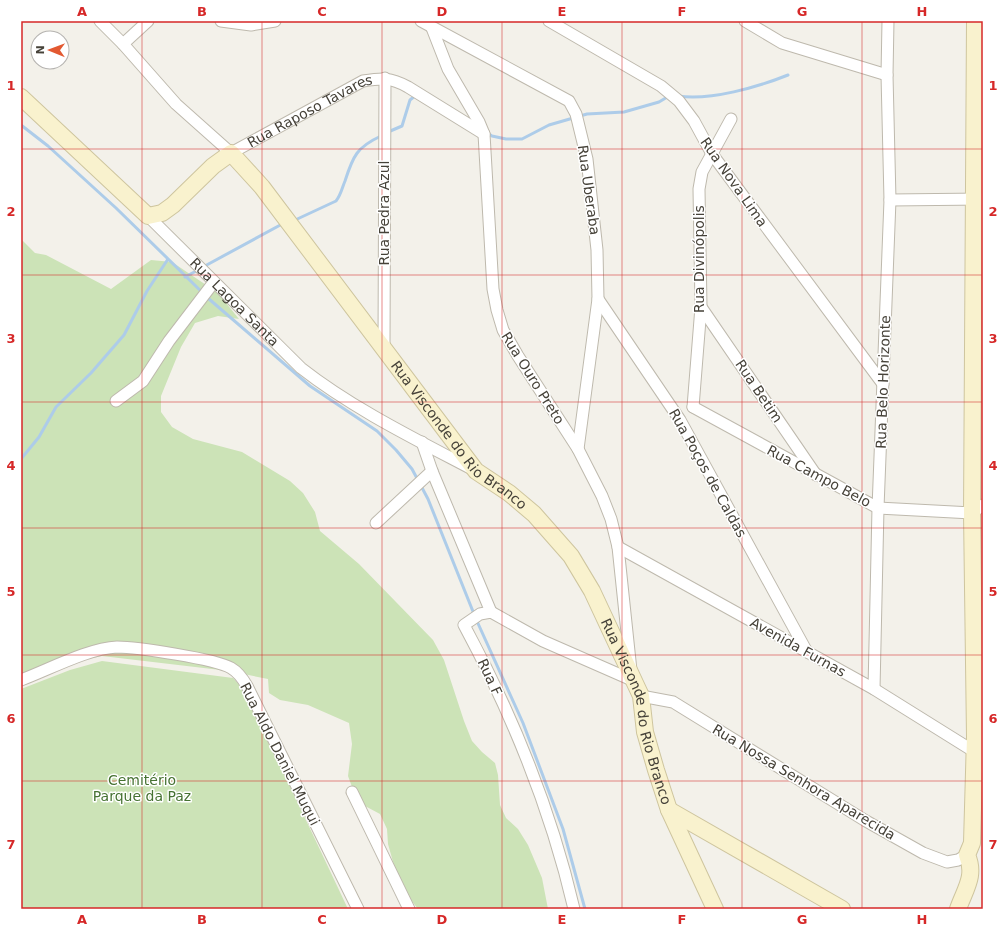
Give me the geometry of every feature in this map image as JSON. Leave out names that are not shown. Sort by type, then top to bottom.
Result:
[{"type":"street","name":"Rua Visconde do Rio Branco","points":[[100,21],[123,44],[176,104],[231,153],[262,187],[476,471],[509,493],[534,514],[571,556],[592,592],[632,680],[641,696],[645,732],[670,810],[715,909]]},
{"type":"street","points":[[123,44],[148,21]]},
{"type":"street","points":[[221,21],[251,26],[271,22]]},
{"type":"street","name":"Rua Uberaba","points":[[421,21],[569,101],[573,105],[587,159],[597,250],[598,299],[578,449]]},
{"type":"street","name":"Rua Nova Lima","points":[[550,21],[661,86],[679,101],[694,121],[712,154],[883,384]]},
{"type":"street","points":[[745,21],[782,43],[887,75]]},
{"type":"street","name":"Rua Belo Horizonte","points":[[874,689],[878,508],[890,200],[887,75],[888,21]]},
{"type":"street","points":[[958,909],[970,877],[972,866],[967,855],[972,843],[979,746],[978,199],[975,21]]},
{"type":"street","name":"Rua Ouro Preto","points":[[432,28],[448,69],[479,122],[484,134],[493,289],[503,330],[578,449],[611,519],[618,547],[632,680]]},
{"type":"street","name":"Rua Raposo Tavares","points":[[148,216],[162,213],[173,205],[213,166],[231,153],[363,81],[385,78],[408,86],[484,134]]},
{"type":"street","name":"Rua Pedra Azul","points":[[384,347],[385,78]]},
{"type":"street","name":"Rua Lagoa Santa","points":[[21,97],[148,216],[301,368],[319,382],[422,442],[476,471]]},
{"type":"street","name":"Rua Divinópolis","points":[[693,407],[701,307],[700,189],[702,172],[732,119]]},
{"type":"street","points":[[890,200],[978,199]]},
{"type":"street","points":[[116,401],[143,381],[169,341],[214,282]]},
{"type":"street","name":"Rua Poços de Caldas","points":[[598,299],[680,420],[808,653]]},
{"type":"street","name":"Rua Betim","points":[[701,307],[817,476]]},
{"type":"street","points":[[680,420],[693,407]]},
{"type":"street","name":"Rua Campo Belo","points":[[693,407],[878,508],[978,509]]},
{"type":"street","points":[[422,442],[432,471],[491,612],[543,641],[632,680]]},
{"type":"street","points":[[376,522],[432,471]]},
{"type":"street","name":"Avenida Furnas","points":[[618,547],[979,746]]},
{"type":"street","name":"Rua F","points":[[491,612],[480,614],[464,625],[486,666],[518,739],[545,809],[574,909]]},
{"type":"street","name":"Rua Aldo Daniel Muqui","points":[[21,680],[90,653],[116,647],[202,659],[231,668],[241,676],[248,686],[358,909]]},
{"type":"street","name":"Rua Nossa Senhora Aparecida","points":[[641,696],[673,702],[866,821],[923,853],[947,862],[958,860],[967,855]]},
{"type":"street","points":[[352,792],[409,909]]},
{"type":"street","points":[[670,810],[842,909]]},
{"type":"green space","points":[[21,239],[35,253],[46,255],[111,289],[151,260],[172,262],[218,293],[239,319],[218,316],[195,323],[181,347],[161,396],[161,412],[172,427],[193,439],[242,452],[290,481],[303,493],[315,512],[320,531],[359,564],[433,640],[444,660],[472,741],[495,763],[498,775],[500,805],[506,818],[518,829],[528,845],[542,878],[548,909],[418,909],[407,895],[395,869],[388,844],[387,829],[380,814],[365,806],[355,795],[348,776],[352,744],[349,723],[308,705],[280,700],[269,693],[268,679],[229,671],[102,656],[55,666],[21,677]]},
{"type":"green space","name":"Cemitério Parque da Paz","points":[[102,661],[233,678],[245,691],[348,909],[21,909],[21,689],[70,670]]},
{"type":"waterway","points":[[678,96],[704,97],[719,95],[763,84],[788,75]]},
{"type":"waterway","points":[[388,132],[402,126],[410,100],[416,95]]},
{"type":"waterway","points":[[486,132],[492,136],[506,139],[522,139],[549,125],[587,114],[624,112],[659,102],[669,96]]},
{"type":"waterway","points":[[21,125],[48,146],[116,208],[209,299],[310,386],[377,431],[396,450],[412,469],[428,499],[474,614]]},
{"type":"waterway","points":[[293,221],[336,201],[357,153],[366,144],[381,136]]},
{"type":"waterway","points":[[203,267],[284,223]]},
{"type":"waterway","points":[[21,459],[39,437],[56,407],[91,373],[124,335],[147,291],[168,259]]},
{"type":"waterway","points":[[185,277],[198,270]]},
{"type":"waterway","points":[[476,619],[523,723],[563,829],[585,909]]}]
